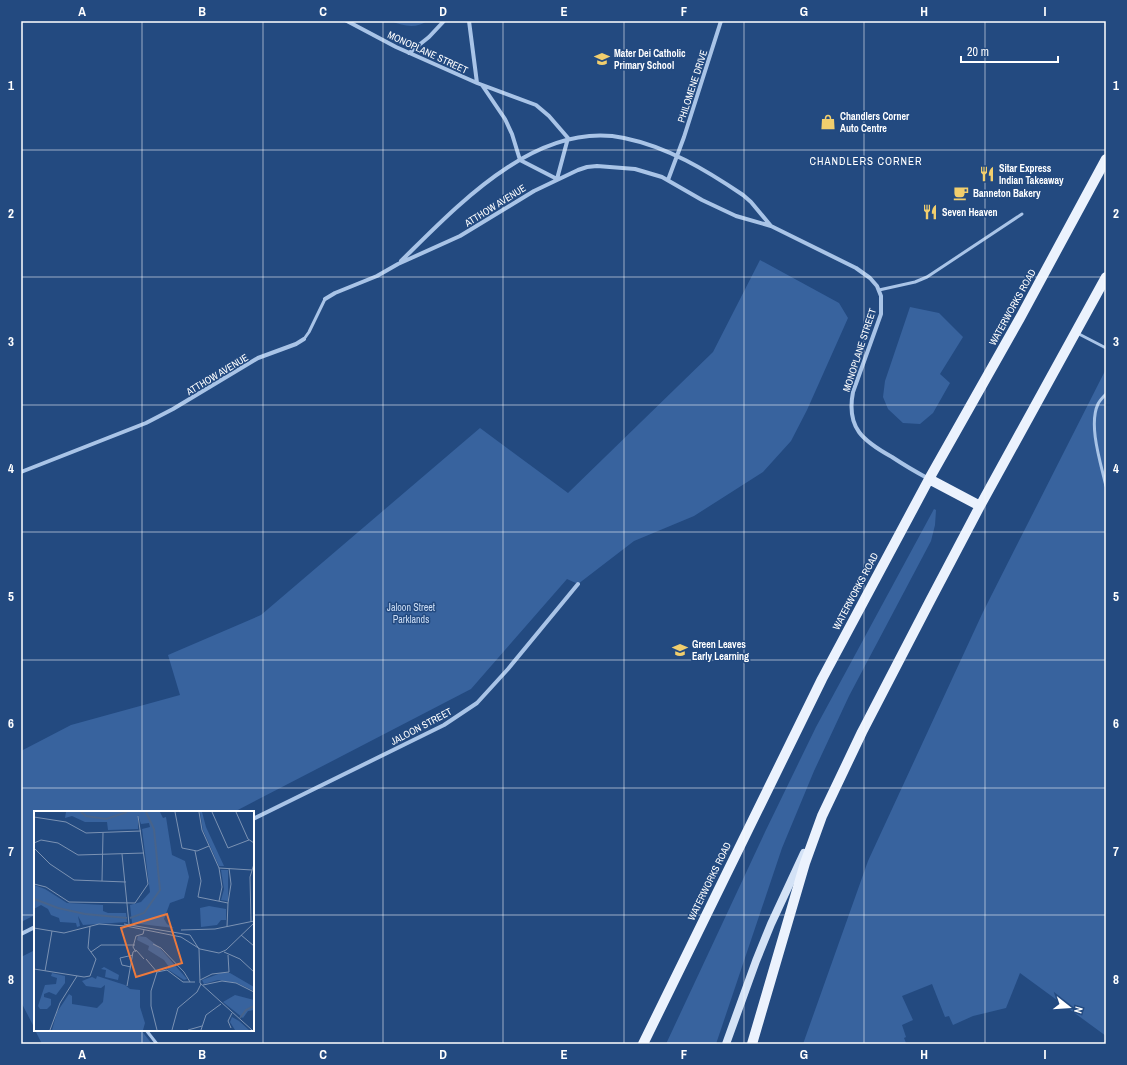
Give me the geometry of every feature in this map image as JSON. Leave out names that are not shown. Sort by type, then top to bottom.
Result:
[{"type":"main road","name":"WATERWORKS ROAD","points":[[643,1044],[822,679],[929,479],[1020,318],[1102,178],[1106,159]]},
{"type":"main road","points":[[726,1044],[771,924],[862,732],[980,506],[1106,276]]},
{"type":"main road","points":[[929,479],[980,506]]},
{"type":"main road","points":[[752,1044],[805,863],[822,816]]},
{"type":"street","name":"MONOPLANE STREET","points":[[347,21],[409,53],[477,83],[536,105],[549,116],[568,138]]},
{"type":"street","points":[[409,53],[429,37],[444,21]]},
{"type":"street","points":[[469,21],[477,83]]},
{"type":"street","name":"PHILOMENE DRIVE","points":[[668,180],[721,21]]},
{"type":"street","points":[[482,85],[509,127],[520,160],[557,179]]},
{"type":"street","points":[[520,160],[544,147],[568,138],[596,135],[623,138],[640,142],[677,156],[743,195],[751,202],[771,226]]},
{"type":"street","points":[[557,179],[568,138]]},
{"type":"street","name":"ATTHOW AVENUE","points":[[398,264],[447,215],[492,178],[520,160]]},
{"type":"street","points":[[557,179],[582,168],[597,166],[635,169],[655,174],[725,211],[736,216],[771,226],[862,271],[874,282],[879,290]]},
{"type":"street","name":"ATTHOW AVENUE","points":[[326,299],[335,293],[383,273],[398,264],[432,250],[472,230],[534,191],[557,179]]},
{"type":"street","name":"MONOPLANE STREET","points":[[879,290],[882,302],[881,314],[853,392],[853,419],[859,432],[867,442],[929,479]]},
{"type":"street","name":"ATTHOW AVENUE","points":[[21,472],[146,423],[178,406],[258,358],[296,344],[304,339]]},
{"type":"street","name":"JALOON STREET","points":[[254,819],[444,725],[477,703],[508,669],[578,584]]},
{"type":"street","points":[[21,934],[34,928]]},
{"type":"lane","points":[[879,290],[915,282],[927,277],[1022,214]]},
{"type":"lane","name":"ATTHOW AVENUE","points":[[304,339],[326,299]]},
{"type":"lane","points":[[1076,332],[1106,348]]},
{"type":"lane","points":[[1106,394],[1098,404],[1095,416],[1096,441],[1106,486]]},
{"type":"lane","points":[[147,1031],[157,1044]]},
{"type":"green space","points":[[391,21],[427,21],[423,24],[409,26]]},
{"type":"green space","name":"Jaloon Street Parklands","points":[[760,260],[839,303],[848,318],[807,410],[791,441],[763,472],[694,516],[634,541],[578,584],[567,579],[471,689],[236,811],[34,811],[34,916],[21,922],[21,751],[71,725],[180,695],[168,655],[261,615],[480,428],[568,493],[713,352]]},
{"type":"green space","points":[[910,307],[939,313],[963,337],[940,374],[950,383],[933,413],[920,424],[903,423],[888,409],[883,397],[885,381]]},
{"type":"green space","points":[[1106,369],[1106,1036],[1020,973],[1006,1008],[973,1016],[953,1025],[949,1016],[945,1017],[932,984],[902,996],[913,1020],[902,1025],[906,1037],[904,1038],[906,1043],[904,1044],[803,1044],[868,861],[983,612]]},
{"type":"green space","points":[[934,509],[936,510],[935,525],[931,541],[849,696],[814,771],[782,848],[716,1044],[666,1044],[816,727]]},
{"type":"green space","points":[[34,950],[34,1027],[21,1002],[21,957]]},
{"type":"green space","points":[[36,1031],[142,1031],[152,1044],[42,1044]]},
{"type":"place","name":"Mater Dei Catholic Primary School","points":[[602,59]]},
{"type":"place","name":"Chandlers Corner Auto Centre","points":[[828,122]]},
{"type":"place","name":"Sitar Express Indian Takeaway","points":[[987,174]]},
{"type":"place","name":"Banneton Bakery","points":[[961,193]]},
{"type":"place","name":"Seven Heaven","points":[[930,212]]},
{"type":"place","name":"Green Leaves Early Learning","points":[[680,650]]},
{"type":"district","name":"CHANDLERS CORNER","points":[[866,161]]}]
